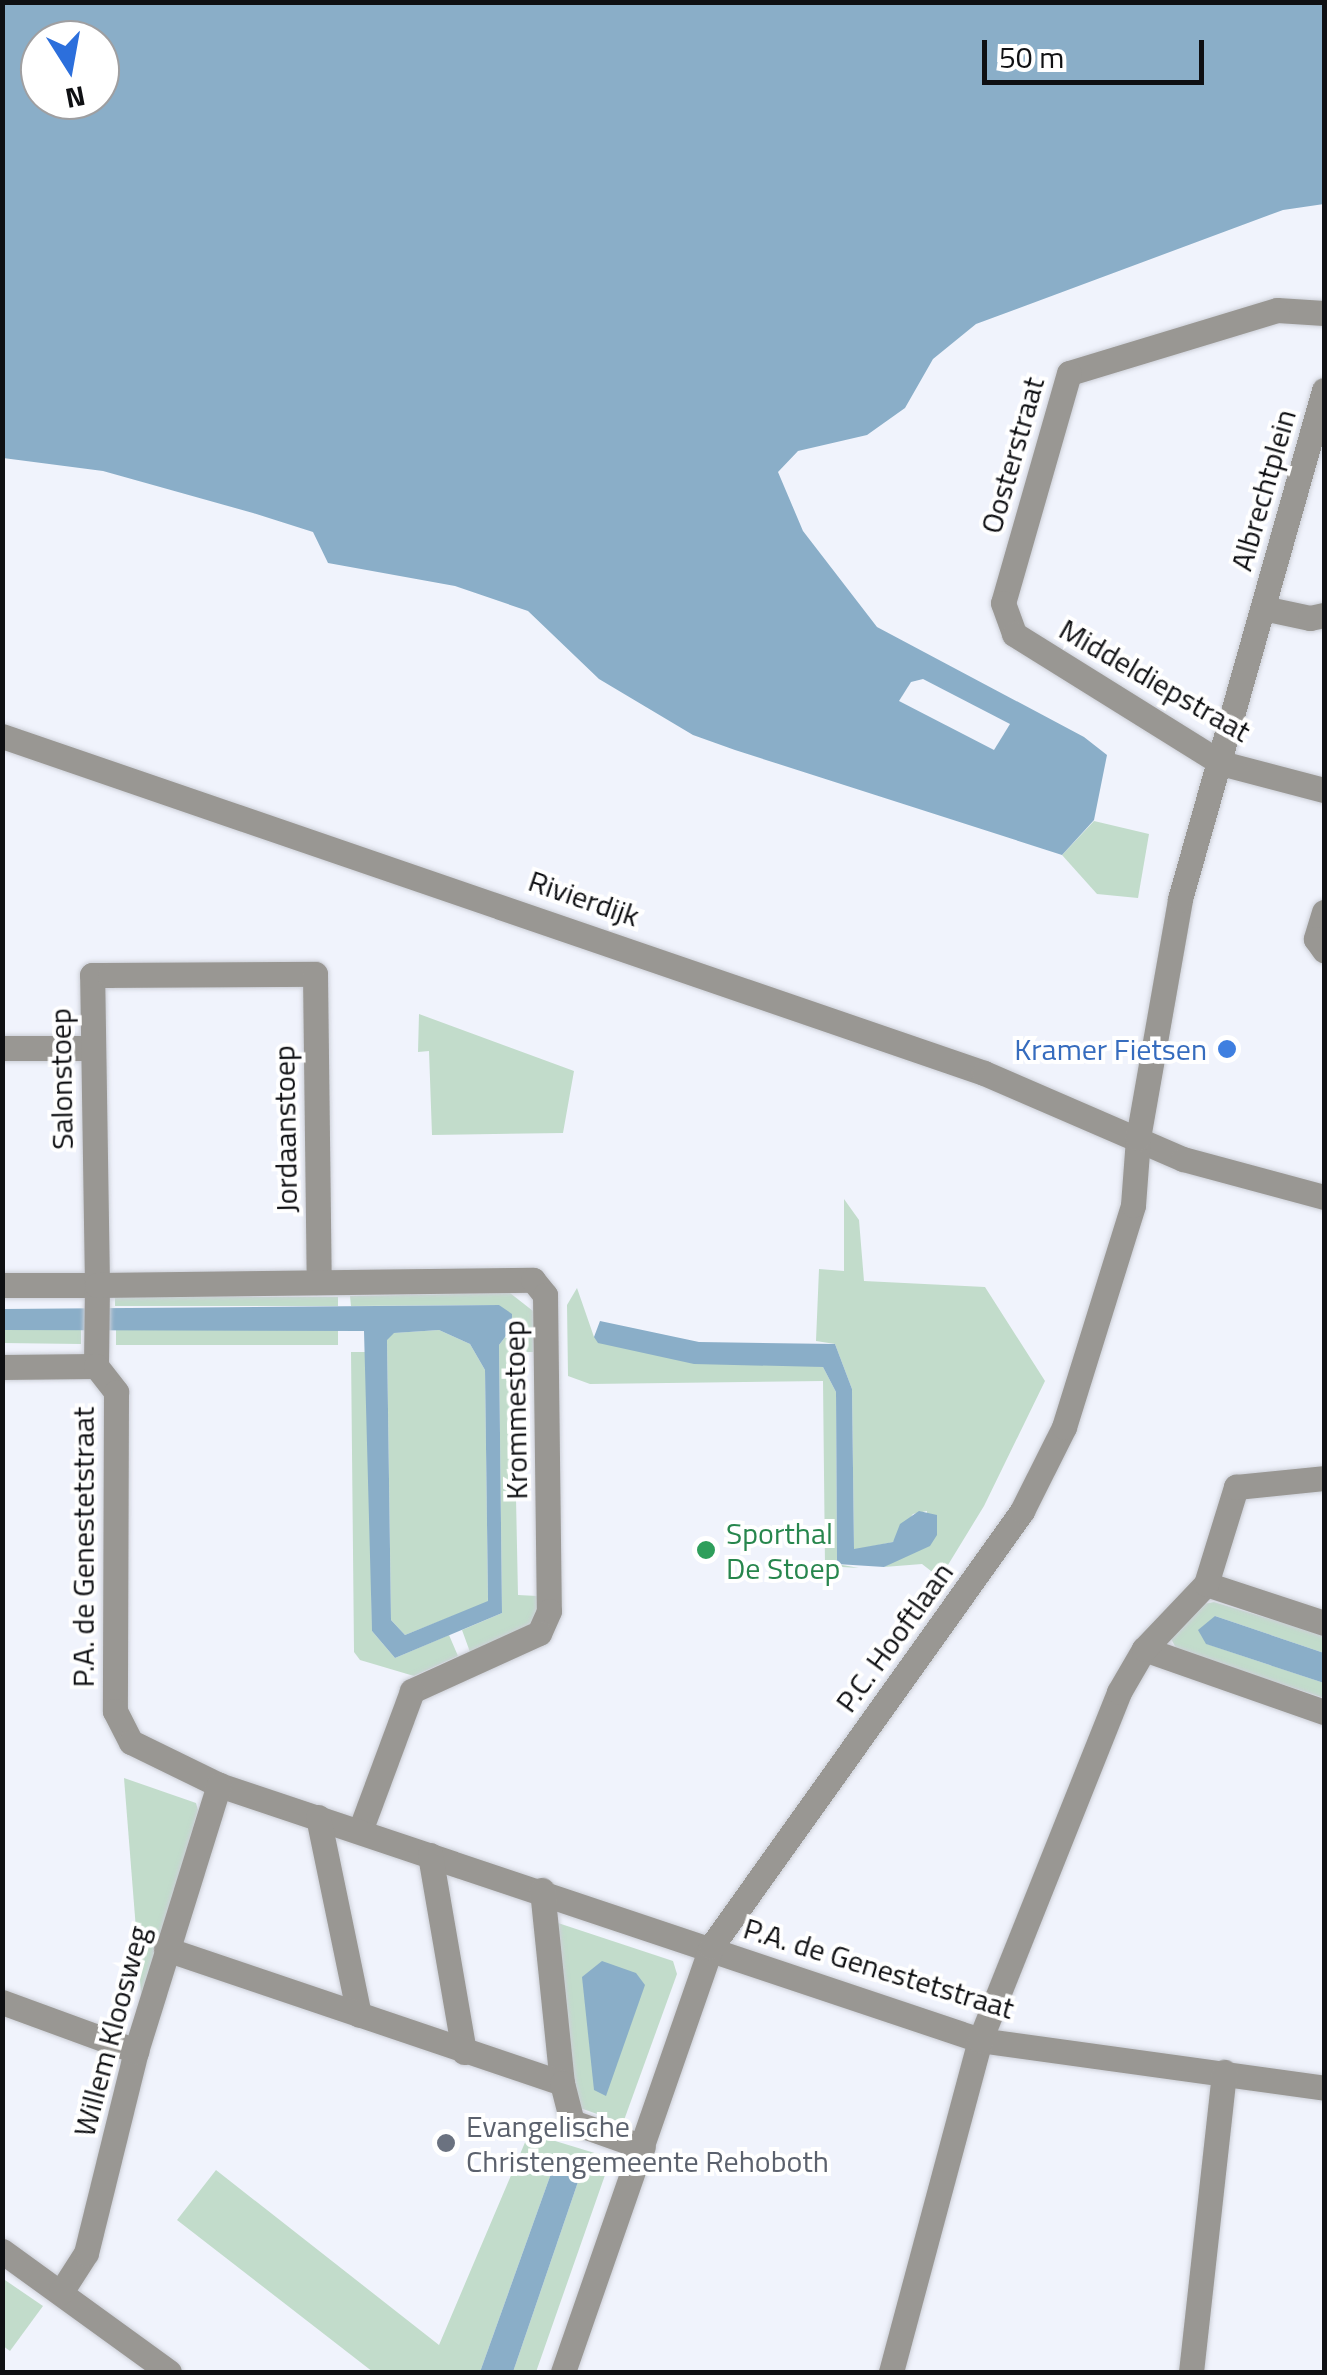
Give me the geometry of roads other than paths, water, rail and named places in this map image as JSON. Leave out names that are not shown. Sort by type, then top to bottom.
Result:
[{"type":"street","name":"Oosterstraat","points":[[1014,634],[1002,603],[1068,372],[1278,310],[1324,313]]},
{"type":"street","name":"Albrechtplein","points":[[1138,1138],[1180,899],[1222,763],[1324,390]]},
{"type":"street","name":"Albrechtplein","points":[[1264,608],[1310,618],[1324,614]]},
{"type":"street","name":"Middeldiepstraat","points":[[1014,634],[1222,763],[1324,790]]},
{"type":"street","name":"Rivierdijk","points":[[2,736],[822,1015],[1138,1138],[1182,1159],[1324,1196]]},
{"type":"street","points":[[1324,912],[1316,940],[1324,950]]},
{"type":"street","name":"Salonstoep","points":[[96,1366],[92,975],[315,974]]},
{"type":"street","name":"Jordaanstoep","points":[[315,974],[320,1282]]},
{"type":"street","points":[[2,1048],[92,1048]]},
{"type":"street","name":"P.C. Hooftlaan","points":[[563,2372],[711,1947],[1022,1511],[1092,1352],[1133,1205],[1138,1138]]},
{"type":"street","name":"Krommestoep","points":[[97,1285],[533,1280],[545,1295],[549,1612],[539,1633],[412,1691],[362,1828]]},
{"type":"street","points":[[2,1285],[97,1285]]},
{"type":"street","name":"P.A. de Genestetstraat","points":[[2,1367],[96,1366],[116,1392],[115,1712],[131,1742],[219,1785],[362,1828],[430,1855],[711,1947],[748,1967],[980,2040],[1324,2088]]},
{"type":"street","points":[[890,2372],[980,2040],[1119,1692],[1144,1649],[1206,1584],[1236,1487],[1324,1478]]},
{"type":"street","points":[[1206,1584],[1324,1623]]},
{"type":"street","points":[[1144,1649],[1324,1712]]},
{"type":"street","name":"Willem Kloosweg","points":[[62,2292],[86,2252],[136,2051],[219,1785]]},
{"type":"street","points":[[318,1817],[359,2015]]},
{"type":"street","points":[[430,1855],[464,2052]]},
{"type":"street","points":[[542,1890],[562,2083],[572,2122],[643,2148]]},
{"type":"street","points":[[166,1949],[562,2083]]},
{"type":"street","points":[[2,2002],[136,2051]]},
{"type":"street","points":[[1191,2372],[1224,2072]]},
{"type":"street","points":[[2,2252],[169,2372]]},
{"type":"water","points":[[2,3],[1324,3],[1324,204],[1283,210],[976,324],[933,359],[905,408],[867,435],[798,451],[778,472],[803,531],[877,627],[1084,737],[1107,755],[1094,820],[1062,855],[693,735],[599,679],[528,611],[455,586],[328,563],[313,532],[103,471],[3,458]]},
{"type":"water","points":[[499,1305],[512,1314],[512,1328],[499,1345],[502,1613],[395,1658],[372,1631],[364,1331],[3,1330],[2,1309]],"holes":[[[439,1330],[470,1344],[485,1370],[488,1601],[405,1635],[391,1620],[387,1340],[394,1333]]]},
{"type":"water","points":[[600,1321],[699,1342],[835,1344],[852,1389],[854,1549],[893,1542],[900,1524],[919,1511],[937,1515],[937,1535],[930,1546],[884,1567],[837,1564],[836,1392],[823,1367],[694,1364],[598,1343],[594,1337]]},
{"type":"water","points":[[1215,1616],[1324,1653],[1324,1683],[1206,1644],[1198,1630]]},
{"type":"water","points":[[602,1961],[636,1973],[645,1985],[606,2096],[594,2090],[582,1977]]},
{"type":"water","points":[[564,2162],[579,2166],[580,2176],[513,2372],[480,2372],[553,2168]]},
{"type":"place","name":"Kramer Fietsen","points":[[1227,1049]]},
{"type":"place","name":"Sporthal De Stoep","points":[[706,1550]]},
{"type":"place","name":"Evangelische Christengemeente Rehoboth","points":[[446,2143]]}]
